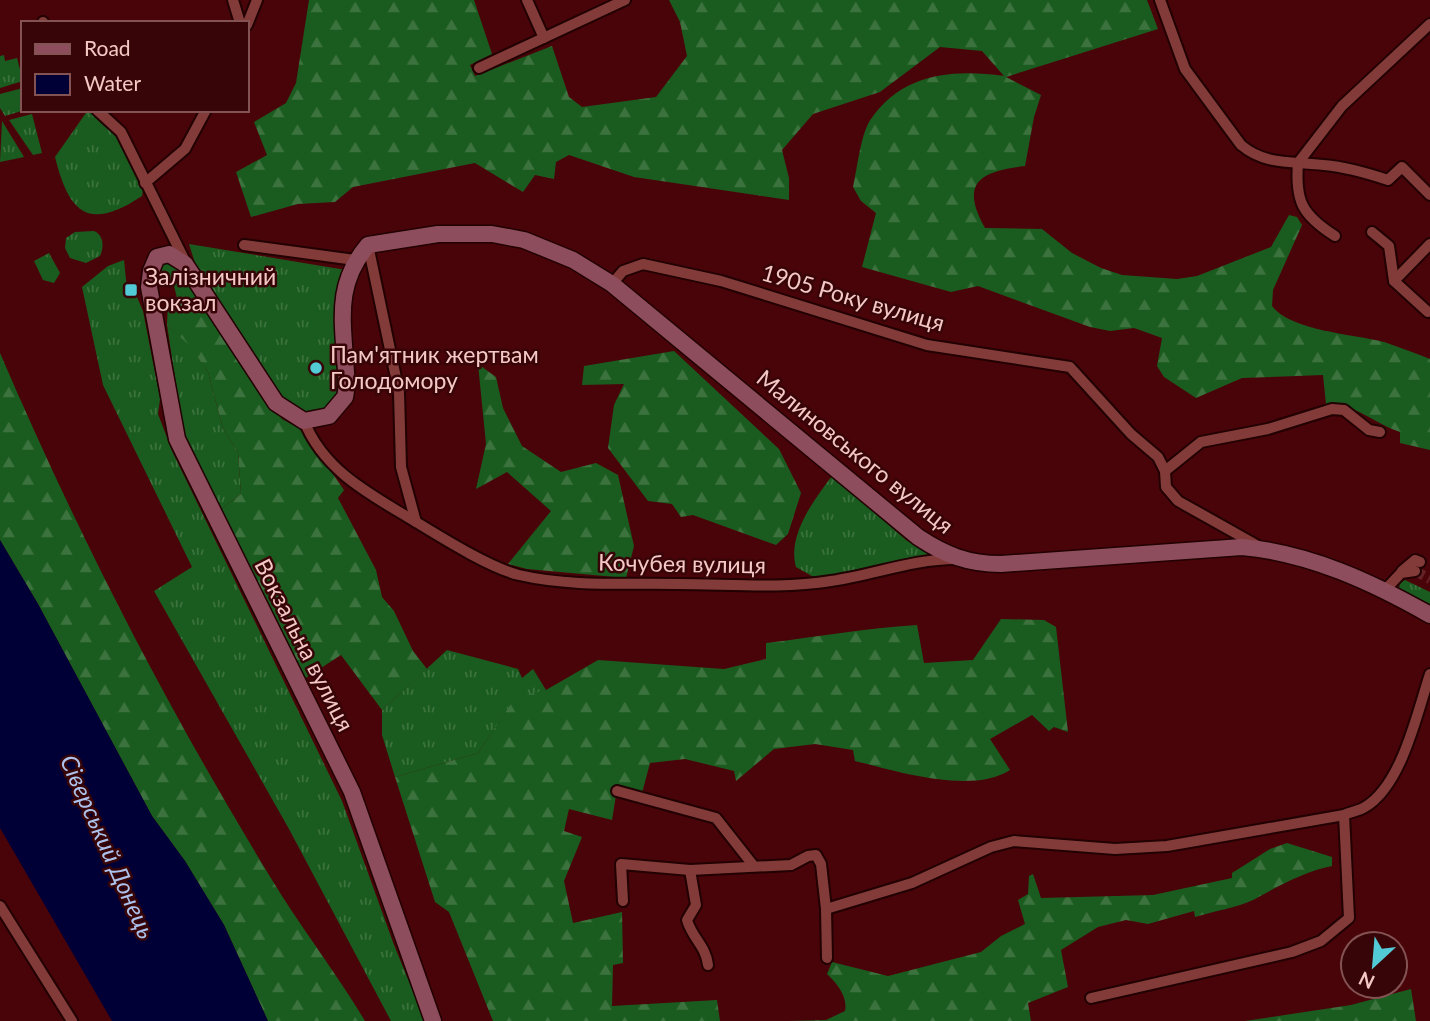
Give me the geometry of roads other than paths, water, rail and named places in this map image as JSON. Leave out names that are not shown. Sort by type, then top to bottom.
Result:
[{"type":"main road","name":"Малиновського вулиця","points":[[368,245],[438,234],[492,234],[550,249],[612,284],[918,537],[958,559],[979,564],[1001,564],[1242,547],[1262,549],[1318,563],[1384,591],[1430,615]]},
{"type":"main road","points":[[192,275],[276,402],[304,421],[330,416],[345,397],[342,317],[345,285],[355,260],[368,245]]},
{"type":"main road","name":"Вокзальна вулиця","points":[[192,275],[178,257],[169,254],[157,257],[150,271],[149,287],[177,439],[352,792],[433,1021]]},
{"type":"street","points":[[233,0],[239,21]]},
{"type":"street","points":[[248,22],[257,0]]},
{"type":"street","points":[[527,0],[544,38]]},
{"type":"street","points":[[479,68],[625,0]]},
{"type":"street","points":[[1160,0],[1185,69],[1241,145],[1263,159],[1361,171],[1388,180],[1402,167],[1430,195]]},
{"type":"street","points":[[1335,236],[1312,222],[1296,194],[1298,163],[1350,98],[1430,24]]},
{"type":"street","points":[[99,112],[121,132],[192,275]]},
{"type":"street","points":[[145,183],[185,149],[205,112]]},
{"type":"street","points":[[1372,232],[1389,246],[1394,281],[1428,312]]},
{"type":"street","points":[[1394,281],[1430,244]]},
{"type":"street","points":[[244,245],[355,260]]},
{"type":"street","points":[[368,245],[399,392],[401,467],[416,522]]},
{"type":"street","name":"1905 Року вулиця","points":[[612,284],[623,271],[643,264],[721,281],[927,345],[1070,367],[1131,434],[1158,457],[1165,471],[1166,487],[1178,501],[1262,549]]},
{"type":"street","points":[[1165,471],[1201,442],[1268,429],[1332,409],[1344,410],[1369,430],[1380,432]]},
{"type":"street","name":"Кочубея вулиця","points":[[304,421],[313,442],[335,469],[416,522],[517,575],[595,585],[781,586],[829,582],[930,559],[958,559]]},
{"type":"street","points":[[1384,591],[1401,573],[1417,567]]},
{"type":"street","points":[[826,909],[912,883],[992,847],[1014,841],[1115,849],[1167,846],[1344,815],[1365,807],[1386,786],[1401,759],[1430,674]]},
{"type":"street","points":[[617,791],[716,818],[753,865]]},
{"type":"street","points":[[1091,998],[1280,955],[1321,942],[1349,918],[1344,815]]},
{"type":"street","points":[[623,901],[621,864],[690,870],[791,865],[816,855],[821,864],[826,909],[827,958]]},
{"type":"street","points":[[690,870],[696,905],[687,920],[691,934],[706,950],[708,965]]},
{"type":"street","points":[[0,906],[72,1021]]},
{"type":"water","name":"Сіверський Донець","points":[[0,540],[38,604],[152,816],[185,861],[224,925],[268,1021],[112,1021],[0,828]]},
{"type":"tunnel","points":[[1415,571],[1430,579]]},
{"type":"place","name":"Залізничний вокзал","points":[[131,290]]},
{"type":"place","name":"Пам'ятник жертвам Голодомору","points":[[316,368]]}]
